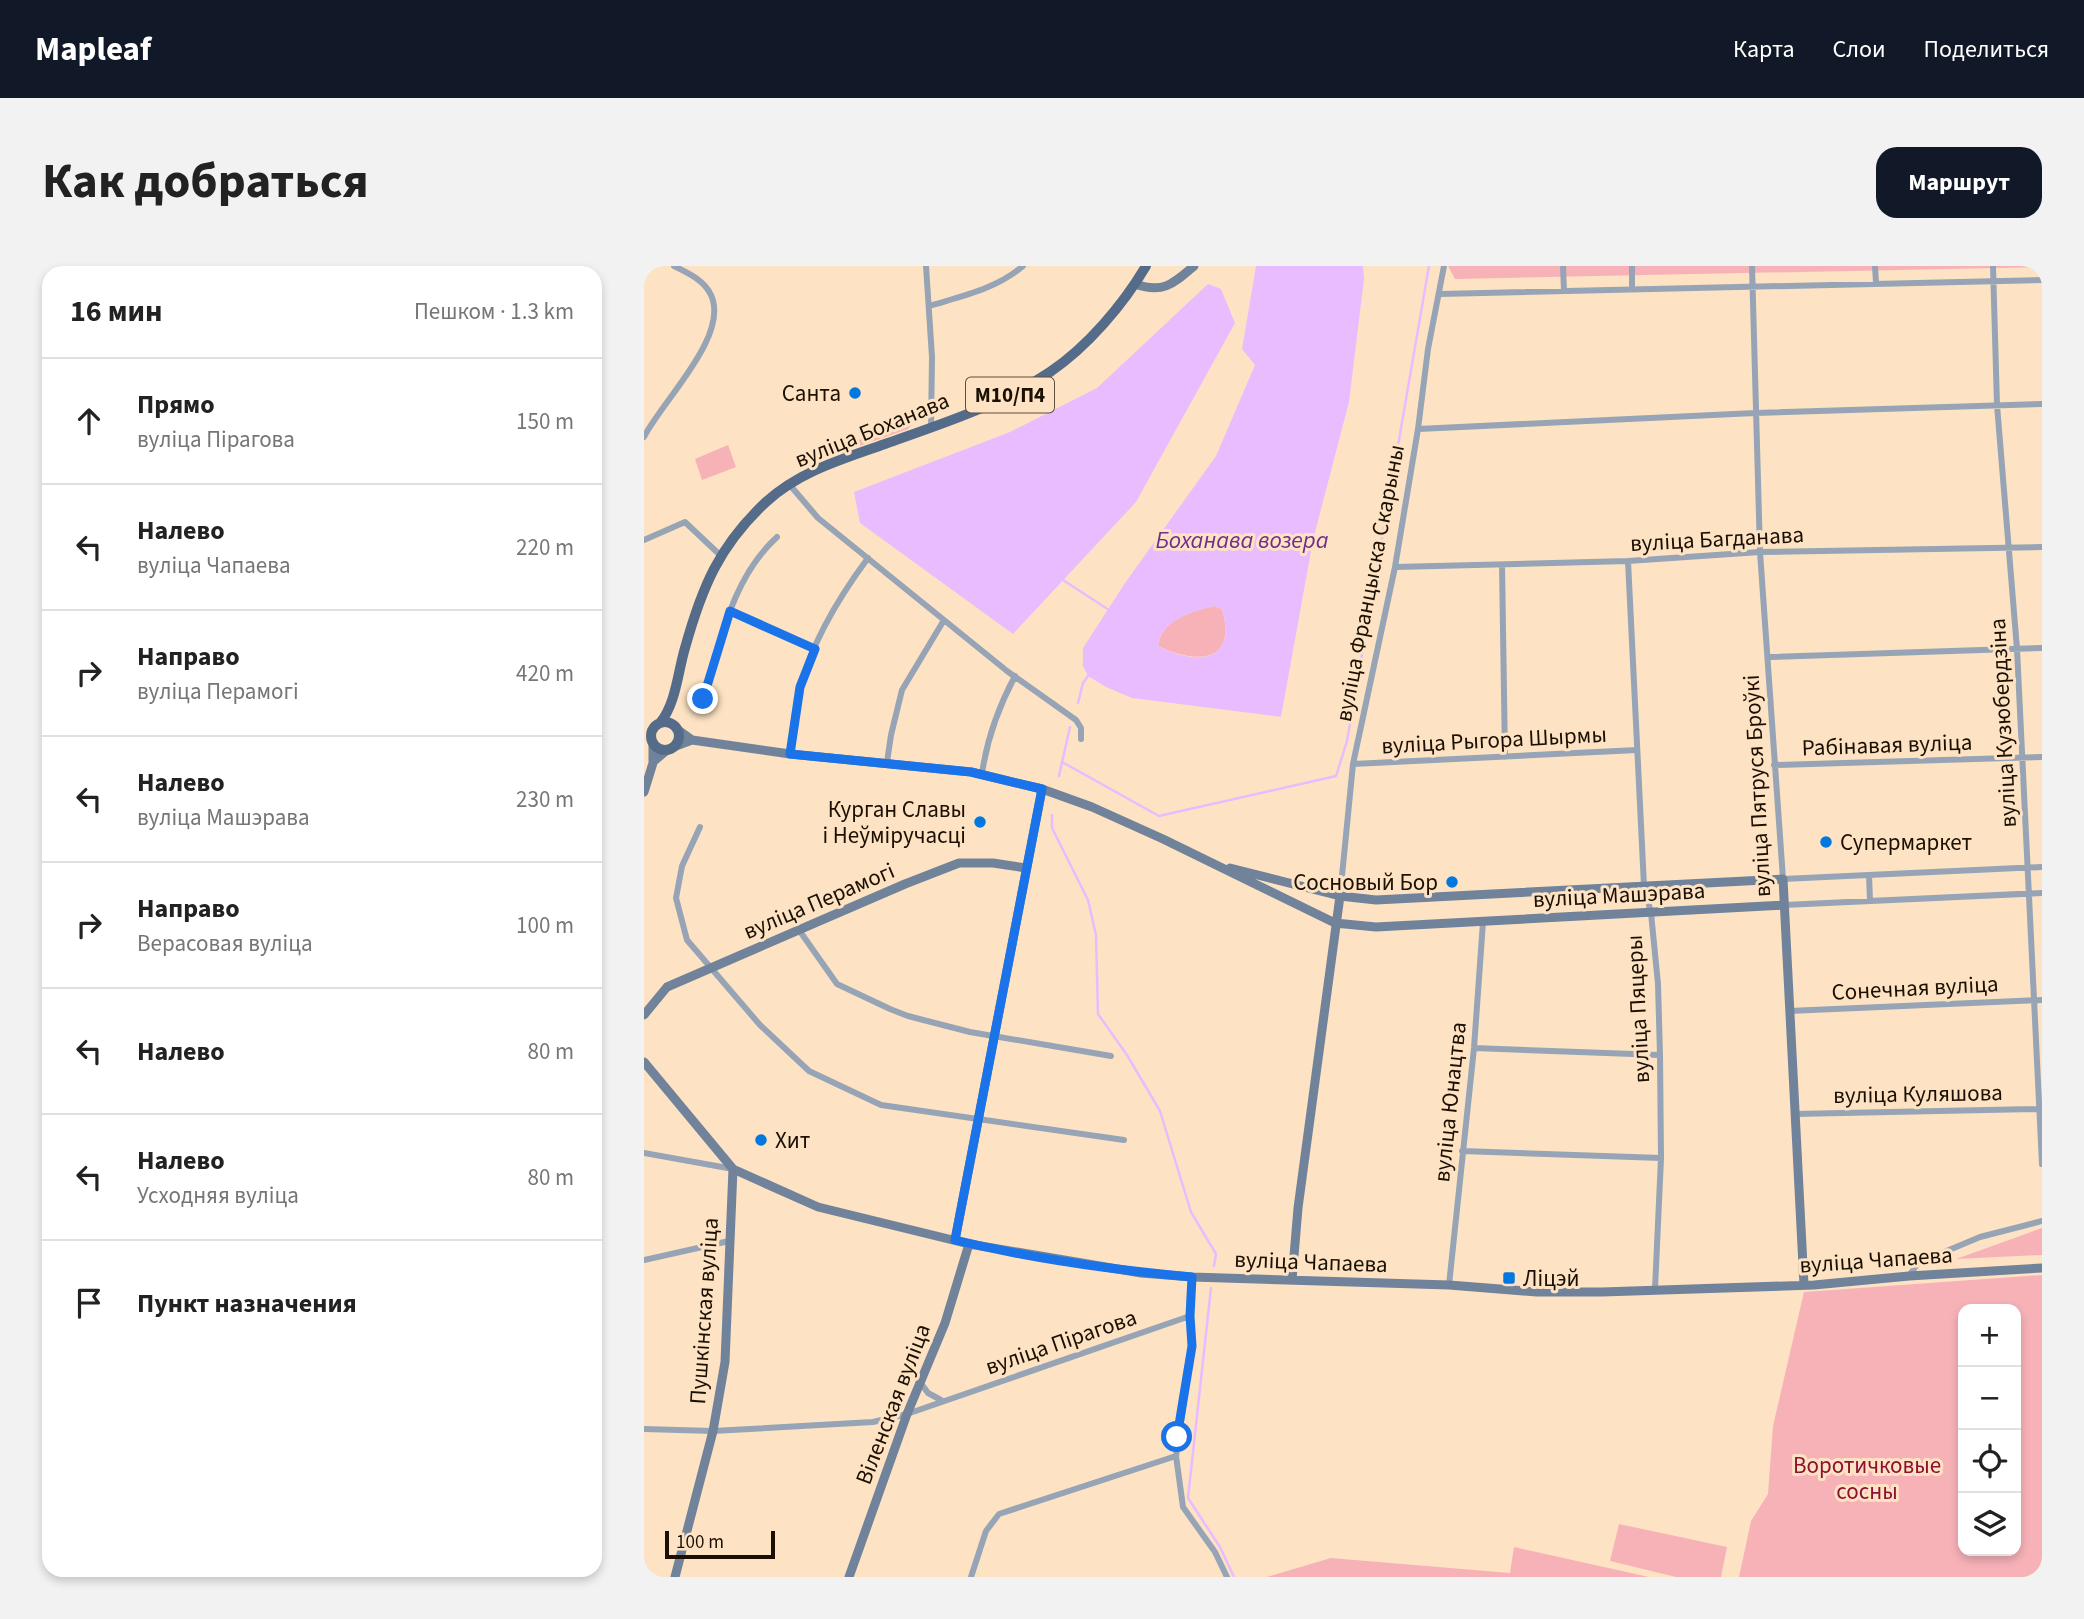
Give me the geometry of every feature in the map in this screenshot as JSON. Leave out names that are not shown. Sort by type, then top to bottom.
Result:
[{"type":"main road","name":"вуліца Боханава","points":[[720,555],[754,514],[789,484],[833,462],[930,428],[1005,397],[1052,371],[1109,318],[1146,266]]},
{"type":"main road","name":"М10/П4","points":[[649,741],[650,734],[669,706],[697,608],[720,555]]},
{"type":"main road","points":[[649,741],[661,750],[671,748],[679,738],[669,706]]},
{"type":"main road","points":[[644,727],[668,722],[676,728]]},
{"type":"street","points":[[644,437],[651,422],[698,356],[713,325],[715,314],[711,294],[705,286],[674,266]]},
{"type":"street","points":[[926,266],[932,358],[930,428]]},
{"type":"street","points":[[929,306],[979,291],[1000,282],[1023,266]]},
{"type":"street","points":[[1135,284],[1150,289],[1163,288],[1178,280],[1194,266]]},
{"type":"street","points":[[1418,429],[1428,349],[1444,266]]},
{"type":"street","points":[[1563,266],[1564,291]]},
{"type":"street","points":[[1632,266],[1632,289]]},
{"type":"street","name":"вуліца Пятруся Броўкі","points":[[1752,266],[1760,552],[1783,879],[1804,1285]]},
{"type":"street","points":[[1875,266],[1875,283]]},
{"type":"street","name":"вуліца Кузюбердзіна","points":[[1993,266],[1997,405],[2017,649],[2042,1164]]},
{"type":"street","points":[[1440,294],[2042,280]]},
{"type":"street","name":"вуліца Францыска Скарыны","points":[[1292,1280],[1298,1208],[1340,896],[1353,764],[1395,567],[1418,429],[2042,404]]},
{"type":"street","points":[[789,484],[818,518],[1015,676],[1076,720],[1081,728],[1081,739]]},
{"type":"street","points":[[644,540],[685,522],[720,555]]},
{"type":"street","points":[[703,699],[730,611],[748,570],[777,537]]},
{"type":"street","name":"вуліца Багданава","points":[[1395,567],[1628,561],[1760,552],[2042,547]]},
{"type":"street","points":[[790,754],[800,687],[815,649],[828,620],[868,558]]},
{"type":"street","name":"вуліца Пяцеры","points":[[1628,561],[1644,886],[1651,913],[1658,984],[1661,1158],[1655,1289]]},
{"type":"street","points":[[1502,565],[1505,757]]},
{"type":"street","points":[[730,611],[815,649]]},
{"type":"street","points":[[887,762],[902,690],[944,620]]},
{"type":"street","points":[[1769,657],[2042,648]]},
{"type":"street","points":[[982,774],[993,722],[1015,676]]},
{"type":"street","name":"вуліца Машэрава","points":[[676,728],[692,740],[790,754],[982,774],[1042,789],[1092,807],[1335,923],[1376,927],[2042,893]]},
{"type":"street","name":"вуліца Машэрава","points":[[671,748],[692,740]]},
{"type":"street","points":[[649,741],[653,763]]},
{"type":"street","points":[[644,792],[653,763],[671,748]]},
{"type":"street","name":"вуліца Рыгора Шырмы","points":[[1353,764],[1637,750]]},
{"type":"street","name":"Рабінавая вуліца","points":[[1774,765],[2042,757]]},
{"type":"street","points":[[955,1240],[1042,789]]},
{"type":"street","points":[[700,827],[682,866],[676,898],[687,940],[760,1025],[809,1071],[881,1105],[1125,1140]]},
{"type":"street","name":"вуліца Перамогі","points":[[644,1015],[667,986],[959,863],[993,863],[1026,868]]},
{"type":"street","name":"вуліца Машэрава","points":[[1211,863],[1340,896],[1376,900],[2042,867]]},
{"type":"street","points":[[1869,875],[1870,901]]},
{"type":"street","name":"вуліца Юнацтва","points":[[1449,1285],[1475,1048],[1483,922]]},
{"type":"street","points":[[799,930],[837,984],[908,1016],[994,1036],[1111,1056]]},
{"type":"street","name":"Сонечная вуліца","points":[[1789,1012],[2042,1000]]},
{"type":"street","points":[[1475,1048],[1660,1055]]},
{"type":"street","name":"вуліца Чапаева","points":[[644,1062],[733,1170],[818,1207],[969,1244],[1129,1271],[1192,1277],[1449,1285],[1536,1292],[1804,1285],[2042,1268]]},
{"type":"street","name":"вуліца Куляшова","points":[[1795,1114],[2040,1109]]},
{"type":"street","points":[[1462,1152],[1661,1158]]},
{"type":"street","points":[[644,1153],[733,1170]]},
{"type":"street","name":"Пушкінская вуліца","points":[[675,1577],[713,1431],[724,1362],[733,1170]]},
{"type":"street","points":[[1909,1276],[1917,1263],[1980,1237],[2042,1221]]},
{"type":"street","points":[[644,1260],[729,1241]]},
{"type":"street","name":"Віленская вуліца","points":[[849,1577],[907,1414],[945,1323],[969,1244]]},
{"type":"street","points":[[1192,1277],[1192,1346],[1176,1456],[1184,1507],[1215,1552],[1227,1577]]},
{"type":"street","name":"вуліца Пірагова","points":[[644,1429],[713,1431],[873,1422],[907,1414],[1190,1316]]},
{"type":"street","points":[[920,1382],[928,1393],[943,1400]]},
{"type":"street","points":[[971,1577],[986,1531],[999,1514],[1176,1456]]},
{"type":"green space","points":[[1448,266],[2042,266],[2042,267],[1455,279]]},
{"type":"green space","points":[[908,411],[920,415],[908,429],[848,450],[845,448],[845,443],[849,441],[853,442],[906,423],[904,418]]},
{"type":"green space","points":[[728,445],[736,467],[702,480],[695,459]]},
{"type":"green space","points":[[1214,606],[1222,609],[1225,627],[1224,641],[1219,650],[1199,657],[1186,656],[1158,646],[1165,629],[1171,623],[1187,614]]},
{"type":"green space","points":[[2042,1228],[2042,1255],[1956,1259]]},
{"type":"green space","name":"Воротичковые сосны","points":[[2042,1275],[2042,1577],[1739,1577],[1751,1521],[1768,1494],[1773,1426],[1804,1292]]},
{"type":"green space","points":[[1619,1524],[1727,1547],[1721,1577],[1676,1577],[1610,1561]]},
{"type":"green space","points":[[1514,1547],[1649,1577],[1267,1577],[1331,1558],[1510,1573]]},
{"type":"water","name":"Боханава возера","points":[[1256,266],[1363,266],[1364,279],[1349,402],[1313,540],[1281,717],[1132,698],[1088,676],[1083,666],[1083,648],[1125,583],[1216,456],[1255,365],[1242,349]],"holes":[[[1214,606],[1222,609],[1224,641],[1219,650],[1199,657],[1186,656],[1158,646],[1165,629],[1179,618]]]},
{"type":"water","name":"Боханава возера","points":[[1208,284],[1221,289],[1235,323],[1136,502],[1013,634],[860,523],[854,492],[1010,432],[1097,388]]},
{"type":"waterway","points":[[1062,762],[1159,816],[1336,776],[1347,741],[1429,266]]},
{"type":"waterway","points":[[1063,580],[1109,610]]},
{"type":"waterway","points":[[1078,703],[1083,683],[1088,676]]},
{"type":"waterway","points":[[1059,776],[1070,727]]},
{"type":"waterway","points":[[1052,815],[1052,828],[1088,900],[1096,935],[1098,1014],[1127,1055],[1160,1111],[1191,1212],[1216,1254],[1214,1266]]},
{"type":"waterway","points":[[1211,1288],[1188,1498],[1220,1547],[1234,1577]]},
{"type":"place","name":"Санта","points":[[855,393]]},
{"type":"place","name":"Курган Славы і Неўміручасці","points":[[980,822]]},
{"type":"place","name":"Супермаркет","points":[[1826,842]]},
{"type":"place","name":"Сосновый Бор","points":[[1452,882]]},
{"type":"place","name":"Хит","points":[[761,1140]]},
{"type":"place","name":"Ліцэй","points":[[1509,1278]]},
{"type":"route","points":[[703,699],[730,611],[815,649],[800,687],[790,754],[971,772],[1042,789],[955,1240],[1141,1273],[1192,1277],[1192,1346],[1177,1437]]}]
